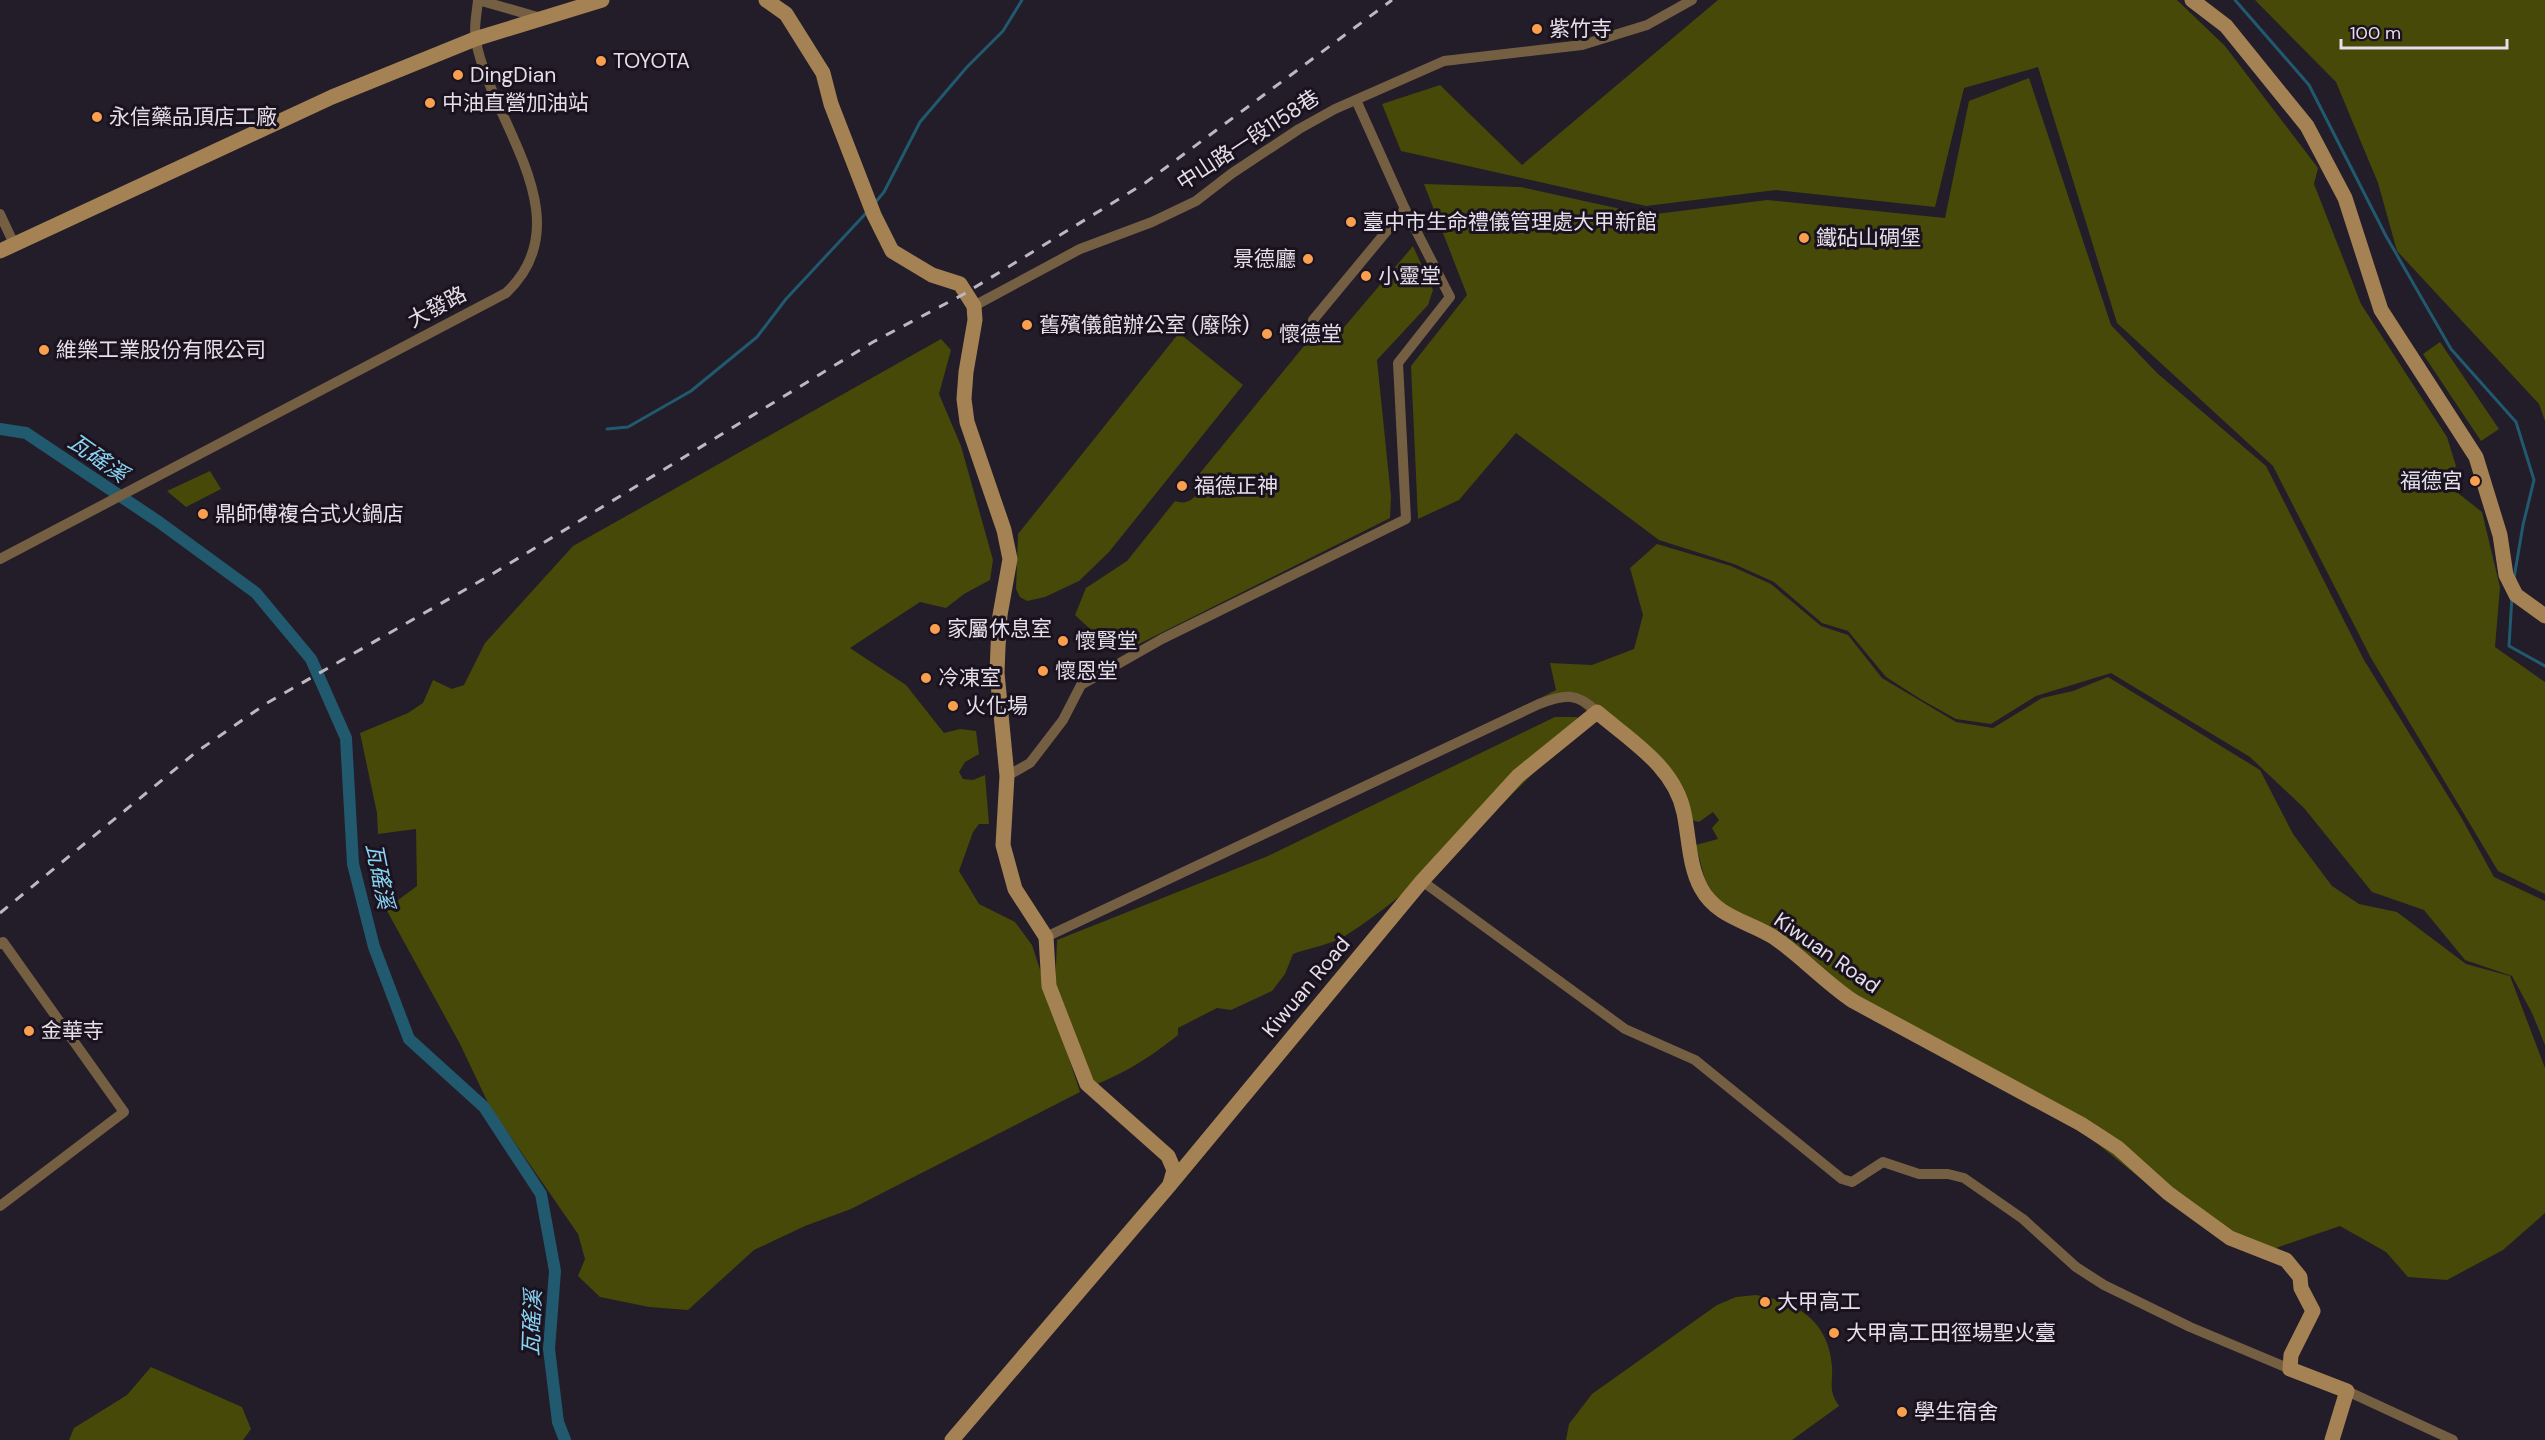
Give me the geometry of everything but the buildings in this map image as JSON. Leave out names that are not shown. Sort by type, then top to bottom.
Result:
[{"type":"street","points":[[475,39],[478,0],[544,19]]},
{"type":"street","points":[[0,251],[332,97],[475,39],[602,0]]},
{"type":"street","points":[[766,0],[786,14],[824,74],[831,104],[871,207],[892,251],[932,275],[960,284],[974,306],[975,320],[964,399],[967,422],[1005,530],[1010,559],[1000,615],[998,664],[1007,776],[1003,845],[1015,890],[1047,938],[1049,986],[1087,1084],[1168,1156],[1174,1170],[1169,1186]]},
{"type":"street","name":"中山路一段1158巷","points":[[974,306],[1080,249],[1152,222],[1196,201],[1231,174],[1299,129],[1356,100],[1444,61],[1582,45],[1647,25],[1692,0]]},
{"type":"street","points":[[2192,0],[2226,26],[2307,126],[2345,198],[2381,310],[2476,457],[2500,535],[2513,589],[2545,616]]},
{"type":"street","name":"大發路","points":[[0,559],[506,293],[515,285],[529,260],[535,239],[537,211],[533,190],[517,145],[483,66],[475,39]]},
{"type":"street","points":[[1007,776],[1030,763],[1063,720],[1081,686],[1162,639],[1406,519],[1398,363],[1450,297],[1405,209],[1356,100]]},
{"type":"street","points":[[1313,320],[1405,209]]},
{"type":"street","points":[[0,214],[14,244]]},
{"type":"street","points":[[1047,938],[1539,704],[1559,696],[1584,699],[1597,712]]},
{"type":"street","name":"Kiwuan Road","points":[[952,1440],[1169,1186],[1422,881],[1518,776],[1597,712],[1662,767],[1675,785],[1684,812],[1695,870],[1701,888],[1715,908],[1774,938],[1828,984],[1853,1001],[2100,1136],[2118,1148],[2168,1193],[2230,1238],[2286,1260],[2300,1277],[2301,1288],[2313,1311],[2291,1355],[2290,1369]]},
{"type":"street","points":[[1422,881],[1625,1029],[1695,1060],[1842,1179],[1852,1182],[1883,1162],[1919,1174],[1948,1174],[1964,1178],[2023,1219],[2076,1267],[2104,1285],[2190,1327],[2347,1391],[2453,1440]]},
{"type":"street","points":[[0,1206],[124,1112],[1,943]]},
{"type":"street","points":[[2332,1440],[2347,1391]]},
{"type":"shaded area","points":[[1718,0],[2177,0],[2225,46],[2318,168],[2314,184],[2361,304],[2447,437],[2456,466],[2444,482],[2482,512],[2500,587],[2495,647],[2545,682],[2545,894],[2498,871],[2371,658],[2273,466],[2117,323],[2038,67],[1964,88],[1935,207],[1776,190],[1646,206],[1401,151],[1382,104],[1440,85],[1522,165]]},
{"type":"shaded area","points":[[2255,0],[2545,0],[2545,421],[2539,404],[2397,251],[2378,183],[2336,82]]},
{"type":"shaded area","points":[[2029,78],[2111,325],[2157,373],[2266,466],[2364,660],[2461,817],[2494,877],[2545,901],[2545,1045],[2532,1013],[2512,976],[2465,960],[2424,910],[2372,892],[2304,808],[2250,757],[2111,673],[2036,696],[1991,724],[1956,719],[1886,677],[1848,631],[1822,623],[1774,582],[1734,564],[1659,540],[1516,433],[1459,500],[1418,519],[1411,366],[1467,295],[1424,184],[1521,187],[1648,215],[1767,200],[1945,218],[1969,101]]},
{"type":"shaded area","points":[[1413,246],[1433,290],[1428,305],[1377,360],[1391,497],[1390,518],[1123,652],[1113,633],[1091,630],[1075,615],[1086,588],[1127,561],[1175,501],[1186,502],[1195,496],[1199,490],[1196,478],[1322,324],[1340,332]]},
{"type":"shaded area","points":[[1179,333],[1243,385],[1109,552],[1079,581],[1045,597],[1027,601],[1020,597],[1016,589],[1018,534]]},
{"type":"shaded area","points":[[941,339],[951,350],[939,394],[961,446],[993,560],[990,580],[964,594],[946,608],[920,602],[850,648],[906,685],[944,733],[960,729],[976,731],[979,754],[965,762],[959,772],[963,779],[973,780],[985,775],[989,824],[979,824],[973,832],[959,871],[979,904],[1015,922],[1032,945],[1080,1092],[851,1209],[805,1226],[754,1250],[688,1310],[649,1307],[600,1297],[578,1276],[585,1259],[578,1234],[490,1107],[460,1044],[386,909],[417,886],[416,829],[378,834],[377,813],[360,733],[408,713],[423,703],[433,680],[452,689],[464,685],[485,643],[573,546]]},
{"type":"shaded area","points":[[2440,342],[2499,429],[2481,441],[2423,354]]},
{"type":"shaded area","points":[[210,471],[221,489],[186,507],[167,491]]},
{"type":"shaded area","points":[[1657,544],[1731,566],[1771,584],[1821,626],[1848,635],[1882,678],[1956,722],[1993,728],[2042,698],[2073,691],[2108,677],[2260,770],[2293,834],[2332,886],[2359,904],[2397,912],[2466,964],[2510,976],[2545,1068],[2545,1213],[2503,1250],[2447,1280],[2408,1277],[2386,1252],[2340,1226],[2273,1249],[2182,1212],[2073,1124],[1862,1014],[1780,942],[1727,915],[1705,880],[1696,845],[1718,839],[1712,828],[1719,820],[1713,812],[1699,822],[1687,819],[1676,786],[1577,703],[1565,702],[1534,709],[1455,741],[1556,690],[1550,663],[1592,665],[1634,649],[1643,615],[1630,568]]},
{"type":"shaded area","points":[[1555,717],[1577,717],[1583,725],[1468,836],[1409,889],[1345,936],[1293,954],[1285,974],[1272,991],[1231,1010],[1217,1008],[1178,1028],[1178,1035],[1146,1058],[1125,1071],[1090,1087],[1055,990],[1057,940],[1268,856]]},
{"type":"shaded area","points":[[1756,1295],[1797,1308],[1817,1325],[1829,1350],[1832,1366],[1832,1391],[1839,1406],[1792,1440],[1566,1440],[1569,1424],[1592,1394],[1717,1305],[1736,1297]]},
{"type":"shaded area","points":[[151,1367],[242,1407],[251,1429],[243,1440],[69,1440],[74,1428],[127,1395]]},
{"type":"waterway","points":[[874,204],[884,192],[920,122],[967,67],[1003,31],[1022,0]]},
{"type":"waterway","points":[[2235,0],[2309,85],[2386,236],[2451,349],[2516,422],[2534,480],[2514,578]]},
{"type":"waterway","points":[[607,429],[628,427],[691,391],[757,337],[786,299],[868,211]]},
{"type":"waterway","name":"瓦磘溪","points":[[0,429],[26,433],[159,522],[256,593],[311,659],[346,738],[353,864],[374,947],[409,1039],[484,1107],[541,1194],[555,1271],[549,1349],[558,1422],[565,1440]]},
{"type":"waterway","points":[[2512,596],[2509,646],[2545,666]]},
{"type":"railway","points":[[0,913],[195,753],[267,703],[489,576],[873,342],[964,294],[1145,183],[1392,0]]},
{"type":"place","name":"紫竹寺","points":[[1537,29]]},
{"type":"place","name":"TOYOTA","points":[[601,61]]},
{"type":"place","name":"DingDian","points":[[458,75]]},
{"type":"place","name":"中油直營加油站","points":[[430,103]]},
{"type":"place","name":"永信藥品頂店工廠","points":[[97,117]]},
{"type":"place","name":"臺中市生命禮儀管理處大甲新館","points":[[1351,222]]},
{"type":"place","name":"鐵砧山碉堡","points":[[1804,238]]},
{"type":"place","name":"景德廳","points":[[1308,259]]},
{"type":"place","name":"小靈堂","points":[[1366,276]]},
{"type":"place","name":"舊殯儀館辦公室 (廢除)","points":[[1027,325]]},
{"type":"place","name":"懷德堂","points":[[1267,334]]},
{"type":"place","name":"維樂工業股份有限公司","points":[[44,350]]},
{"type":"place","name":"福德宮","points":[[2475,481]]},
{"type":"place","name":"福德正神","points":[[1182,486]]},
{"type":"place","name":"鼎師傅複合式火鍋店","points":[[203,514]]},
{"type":"place","name":"家屬休息室","points":[[935,629]]},
{"type":"place","name":"懷賢堂","points":[[1063,641]]},
{"type":"place","name":"懷恩堂","points":[[1043,671]]},
{"type":"place","name":"冷凍室","points":[[926,678]]},
{"type":"place","name":"火化場","points":[[953,706]]},
{"type":"place","name":"金華寺","points":[[29,1031]]},
{"type":"place","name":"大甲高工","points":[[1765,1302]]},
{"type":"place","name":"大甲高工田徑場聖火臺","points":[[1834,1333]]},
{"type":"place","name":"學生宿舍","points":[[1902,1412]]}]
